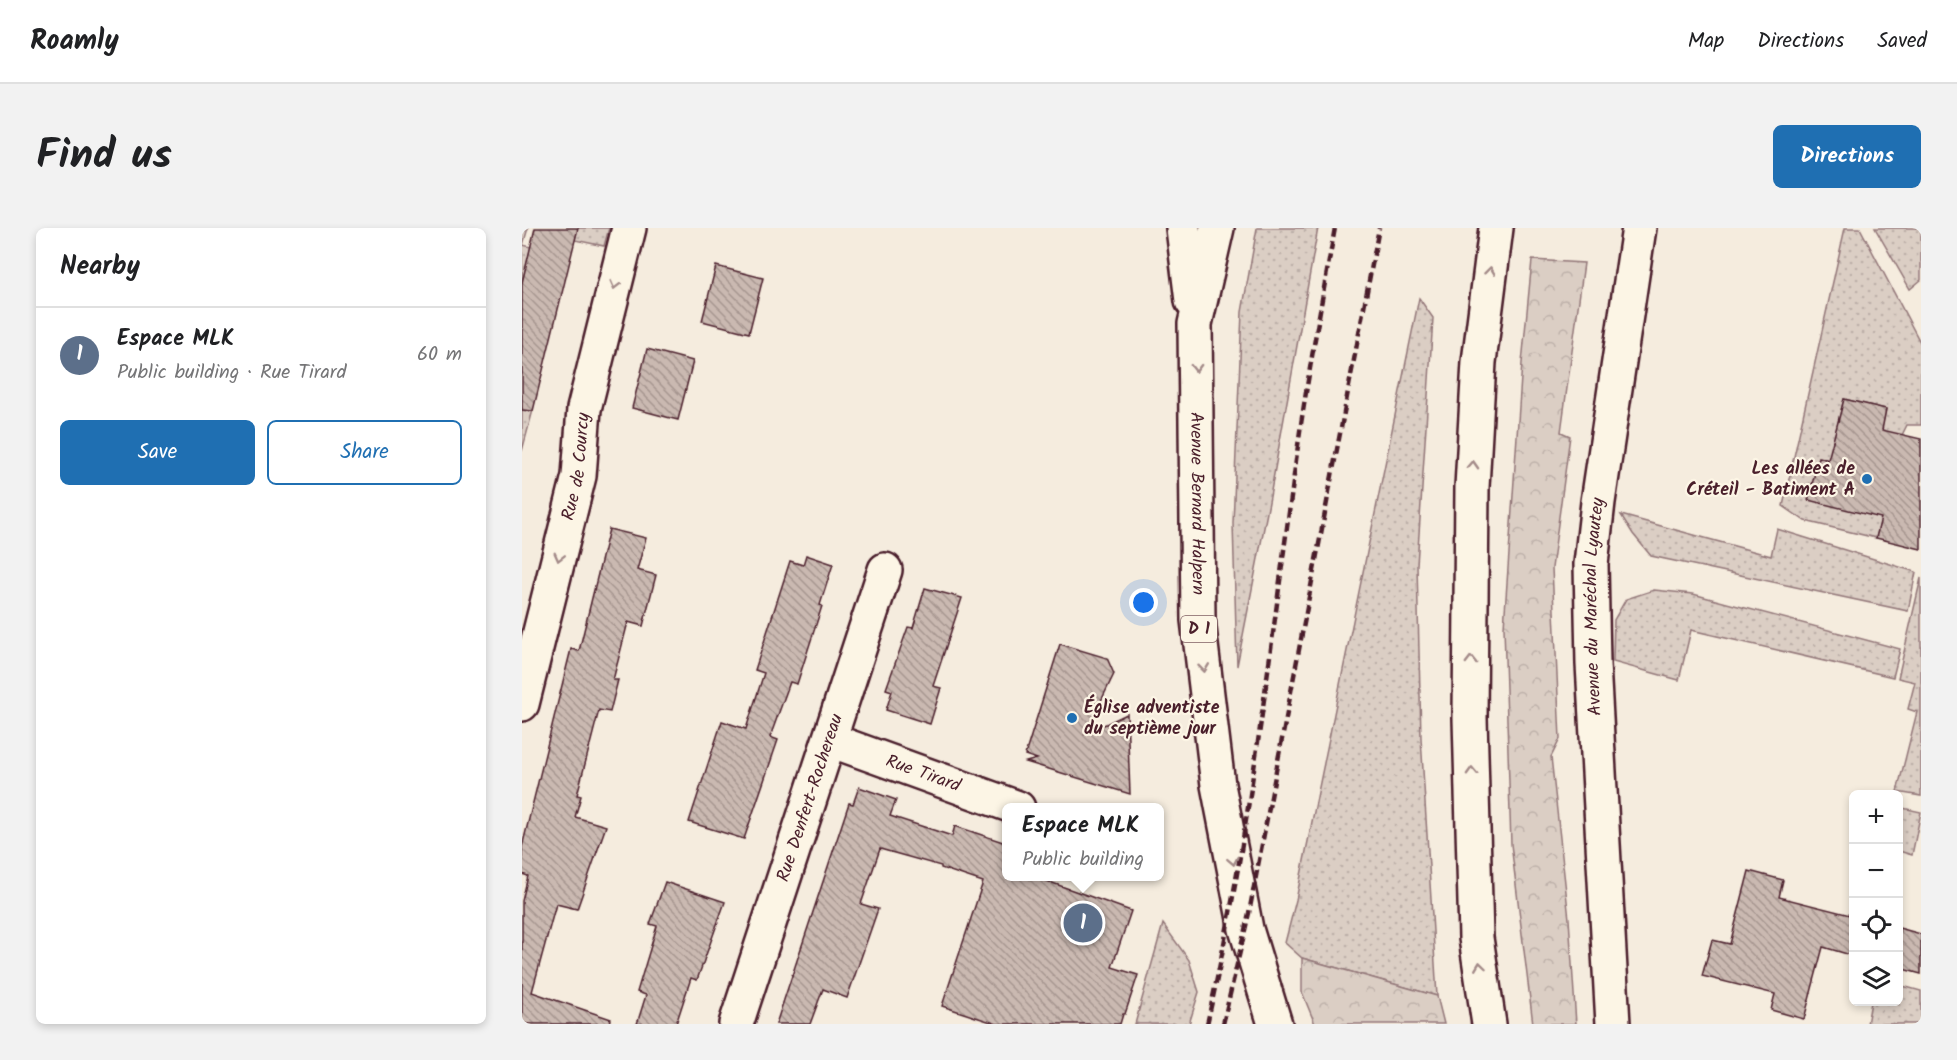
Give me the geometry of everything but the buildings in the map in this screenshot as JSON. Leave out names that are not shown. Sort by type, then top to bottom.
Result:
[{"type":"main road","name":"Rue de Courcy","points":[[522,704],[579,476],[584,409],[629,228]]},
{"type":"main road","points":[[1183,228],[1196,324]]},
{"type":"main road","name":"Avenue Bernard Halpern","points":[[1217,228],[1196,324],[1198,620],[1218,785],[1246,929],[1275,1024]]},
{"type":"main road","points":[[1489,1024],[1476,938],[1470,718],[1472,498],[1479,362],[1496,228]]},
{"type":"main road","name":"Avenue du Maréchal Lyautey","points":[[1612,1024],[1593,664],[1591,564],[1598,502],[1639,228]]},
{"type":"main road","name":"Rue Denfert-Rochereau","points":[[736,1024],[885,570]]},
{"type":"main road","name":"Rue Tirard","points":[[830,740],[1007,803]]},
{"type":"green space","points":[[522,228],[528,228],[523,245],[531,247],[522,283]]},
{"type":"green space","points":[[578,228],[609,228],[604,246],[575,240]]},
{"type":"green space","points":[[1257,228],[1318,228],[1237,666],[1233,523],[1242,312]]},
{"type":"green space","points":[[1845,228],[1860,228],[1921,344],[1921,425],[1907,425],[1902,435],[1880,436],[1886,409],[1844,399],[1834,439],[1841,464],[1820,457],[1883,512],[1876,538],[1805,521],[1783,506]]},
{"type":"green space","points":[[1875,228],[1921,228],[1921,280],[1910,289]]},
{"type":"green space","points":[[1532,260],[1584,263],[1561,432],[1570,436],[1552,568],[1560,739],[1551,757],[1569,919],[1576,1024],[1533,1024],[1511,844],[1504,627],[1522,363]]},
{"type":"green space","points":[[1419,298],[1433,318],[1417,565],[1421,738],[1437,996],[1302,958],[1285,943],[1296,900]]},
{"type":"green space","points":[[522,407],[533,410],[522,451]]},
{"type":"green space","points":[[1621,515],[1771,556],[1777,529],[1916,572],[1908,611],[1651,556]]},
{"type":"green space","points":[[1921,578],[1921,796],[1898,790],[1917,712],[1908,709],[1915,682],[1898,678]]},
{"type":"green space","points":[[1654,590],[1693,594],[1900,649],[1893,677],[1691,630],[1679,680],[1613,662],[1614,620],[1626,599]]},
{"type":"green space","points":[[1903,808],[1921,812],[1912,855],[1903,852]]},
{"type":"green space","points":[[1163,924],[1189,960],[1199,992],[1189,1024],[1135,1024]]},
{"type":"green space","points":[[1302,958],[1437,996],[1444,1024],[1315,1024],[1302,992]]},
{"type":"green space","points":[[1903,986],[1921,991],[1921,1024],[1867,1024],[1870,1006],[1903,1006]]},
{"type":"railway","points":[[1207,1024],[1237,875],[1271,650],[1301,424],[1335,228]]},
{"type":"railway","points":[[1223,1024],[1249,913],[1379,228]]},
{"type":"place","name":"Les allées de Créteil - Batiment A","points":[[1867,479]]},
{"type":"place","name":"Église adventiste du septième jour","points":[[1072,718]]},
{"type":"place","name":"Espace MLK","points":[[1083,923]]}]
